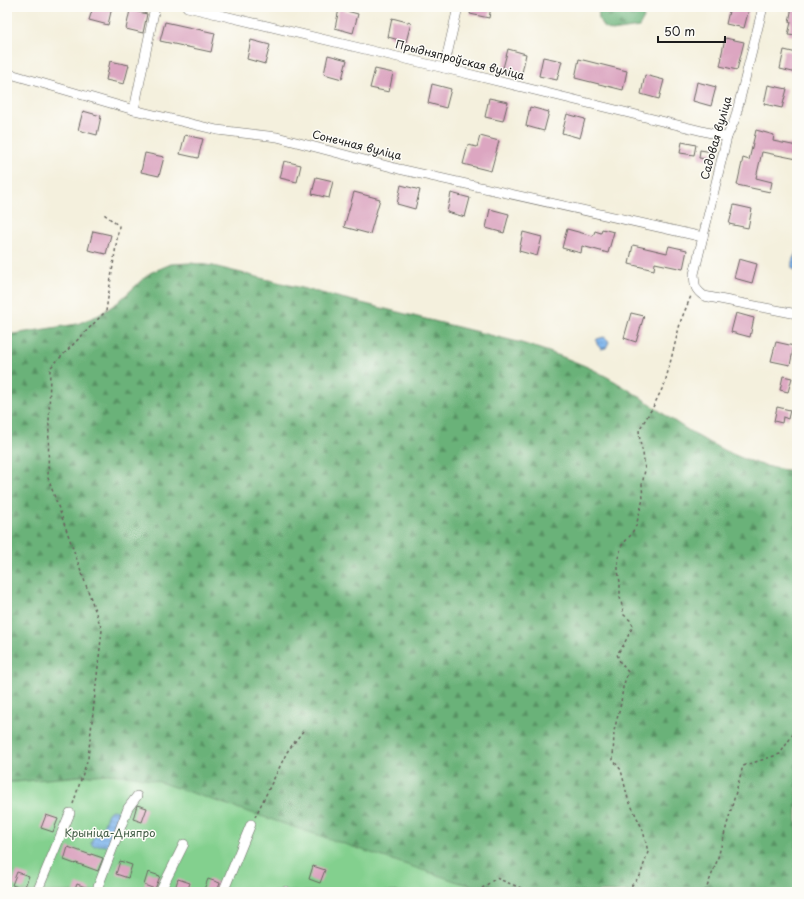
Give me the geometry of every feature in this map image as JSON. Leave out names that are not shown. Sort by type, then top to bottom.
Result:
[{"type":"street","points":[[134,110],[155,7]]},
{"type":"street","name":"Прыдняпроўская вуліца","points":[[186,7],[727,137]]},
{"type":"street","points":[[444,68],[458,7]]},
{"type":"street","name":"Садовая вуліца","points":[[695,285],[694,274],[727,137],[734,119],[763,7]]},
{"type":"street","name":"Сонечная вуліца","points":[[7,73],[134,110],[217,130],[277,137],[399,169],[703,237]]},
{"type":"street","points":[[695,285],[698,291],[704,296],[797,314]]},
{"type":"street","points":[[96,892],[128,808],[137,796]]},
{"type":"street","points":[[37,892],[70,813]]},
{"type":"street","points":[[223,892],[251,824]]},
{"type":"street","points":[[160,892],[184,844]]},
{"type":"path","points":[[70,813],[88,758],[102,630],[48,478],[50,368],[106,311],[120,226],[104,214]]},
{"type":"path","points":[[630,892],[632,885],[640,876],[648,852],[643,830],[628,799],[621,770],[613,760],[614,731],[621,703],[623,687],[628,672],[620,662],[617,654],[623,646],[633,626],[631,620],[624,615],[620,598],[618,558],[622,545],[636,526],[643,499],[642,485],[645,470],[638,430],[665,383],[672,361],[681,320],[695,285]]},
{"type":"path","points":[[705,892],[717,861],[743,766],[780,754],[797,728]]},
{"type":"path","points":[[251,824],[286,752],[303,731]]},
{"type":"path","points":[[477,892],[496,878],[531,892]]},
{"type":"green space","points":[[598,7],[641,7],[644,18],[639,27],[612,31],[603,27],[599,19]]},
{"type":"green space","points":[[191,263],[213,266],[518,342],[563,357],[611,379],[690,432],[719,448],[766,466],[797,471],[797,892],[552,892],[482,888],[77,776],[33,781],[7,782],[7,335],[77,324],[99,315],[117,303],[150,273],[171,264]]},
{"type":"green space","name":"Крыніца-Дняпро","points":[[107,774],[134,776],[156,781],[461,883],[482,888],[500,890],[552,892],[7,892],[7,782]]},
{"type":"water","points":[[797,252],[797,269],[794,270],[792,268],[792,262]]},
{"type":"water","points":[[604,337],[609,342],[606,348],[601,349],[596,340]]},
{"type":"water","points":[[112,810],[117,811],[119,820],[112,840],[107,846],[93,846],[91,843],[92,840],[101,829],[107,816]]},
{"type":"building","points":[[93,7],[112,7],[108,25],[89,20]]},
{"type":"building","points":[[472,7],[491,7],[489,18],[470,14]]},
{"type":"building","points":[[730,7],[749,9],[744,28],[726,24]]},
{"type":"building","points":[[792,7],[797,7],[797,36],[788,35]]},
{"type":"building","points":[[339,9],[358,14],[353,33],[335,28]]},
{"type":"building","points":[[130,10],[147,14],[143,33],[126,29]]},
{"type":"building","points":[[392,18],[411,23],[406,42],[388,37]]},
{"type":"building","points":[[165,22],[215,33],[211,52],[160,41]]},
{"type":"building","points":[[725,38],[744,42],[737,70],[720,66]]},
{"type":"building","points":[[251,40],[270,45],[265,64],[247,59]]},
{"type":"building","points":[[508,49],[526,54],[522,73],[503,68]]},
{"type":"building","points":[[784,50],[797,53],[797,73],[780,69]]},
{"type":"building","points":[[328,55],[347,60],[342,79],[324,74]]},
{"type":"building","points":[[543,57],[562,61],[557,80],[539,76]]},
{"type":"building","points":[[579,59],[627,71],[623,90],[575,78]]},
{"type":"building","points":[[110,61],[129,65],[124,84],[106,80]]},
{"type":"building","points":[[375,69],[393,73],[389,92],[370,88]]},
{"type":"building","points":[[645,75],[664,80],[659,99],[641,94]]},
{"type":"building","points":[[697,82],[716,87],[711,106],[693,101]]},
{"type":"building","points":[[432,84],[451,89],[446,108],[428,103]]},
{"type":"building","points":[[768,85],[787,89],[782,108],[764,104]]},
{"type":"building","points":[[489,98],[508,102],[503,121],[485,117]]},
{"type":"building","points":[[530,107],[549,112],[544,131],[526,126]]},
{"type":"building","points":[[83,111],[101,116],[97,135],[78,130]]},
{"type":"building","points":[[567,114],[585,119],[580,138],[562,133]]},
{"type":"building","points":[[756,130],[774,135],[773,141],[797,146],[797,159],[762,152],[756,178],[772,182],[770,192],[737,185],[743,158],[749,160]]},
{"type":"building","points":[[185,135],[203,139],[198,158],[180,154]]},
{"type":"building","points":[[480,136],[499,141],[491,171],[463,164],[468,145],[477,147]]},
{"type":"building","points":[[682,142],[696,145],[694,155],[680,153]]},
{"type":"building","points":[[700,150],[712,152],[711,160],[699,158]]},
{"type":"building","points":[[145,153],[164,157],[159,176],[141,172]]},
{"type":"building","points":[[284,161],[301,165],[297,182],[280,178]]},
{"type":"building","points":[[316,177],[333,181],[329,198],[312,194]]},
{"type":"building","points":[[401,185],[420,190],[415,209],[397,204]]},
{"type":"building","points":[[354,192],[380,199],[370,234],[344,227]]},
{"type":"building","points":[[451,193],[470,198],[465,217],[447,212]]},
{"type":"building","points":[[734,205],[752,209],[748,228],[729,224]]},
{"type":"building","points":[[490,209],[509,214],[504,233],[486,228]]},
{"type":"building","points":[[567,229],[593,236],[595,231],[601,233],[602,229],[614,232],[608,253],[582,246],[581,253],[562,248]]},
{"type":"building","points":[[93,231],[111,235],[106,254],[88,250]]},
{"type":"building","points":[[523,232],[542,237],[537,256],[519,251]]},
{"type":"building","points":[[633,245],[667,253],[669,246],[687,250],[683,269],[655,263],[654,270],[629,264]]},
{"type":"building","points":[[739,259],[757,264],[752,283],[734,278]]},
{"type":"building","points":[[631,313],[644,316],[636,342],[624,338]]},
{"type":"building","points":[[736,313],[754,318],[750,337],[731,332]]},
{"type":"building","points":[[776,342],[794,346],[790,365],[771,361]]},
{"type":"building","points":[[783,376],[792,378],[788,392],[780,390]]},
{"type":"building","points":[[777,407],[790,410],[788,419],[783,417],[782,423],[774,421]]},
{"type":"building","points":[[137,805],[147,808],[142,822],[133,819]]},
{"type":"building","points":[[46,815],[58,819],[53,832],[41,828]]},
{"type":"building","points":[[68,847],[103,858],[98,871],[64,860]]},
{"type":"building","points":[[120,861],[132,865],[128,878],[116,874]]},
{"type":"building","points":[[313,866],[325,870],[320,883],[309,879]]},
{"type":"building","points":[[17,872],[29,876],[24,889],[12,885]]},
{"type":"building","points":[[148,872],[160,876],[155,889],[144,885]]},
{"type":"building","points":[[178,879],[190,883],[187,892],[174,892]]},
{"type":"building","points":[[208,879],[220,883],[217,892],[203,892]]},
{"type":"building","points":[[77,884],[91,889],[90,892],[74,892]]},
{"type":"building","points":[[231,887],[242,891],[242,892],[229,892]]}]
